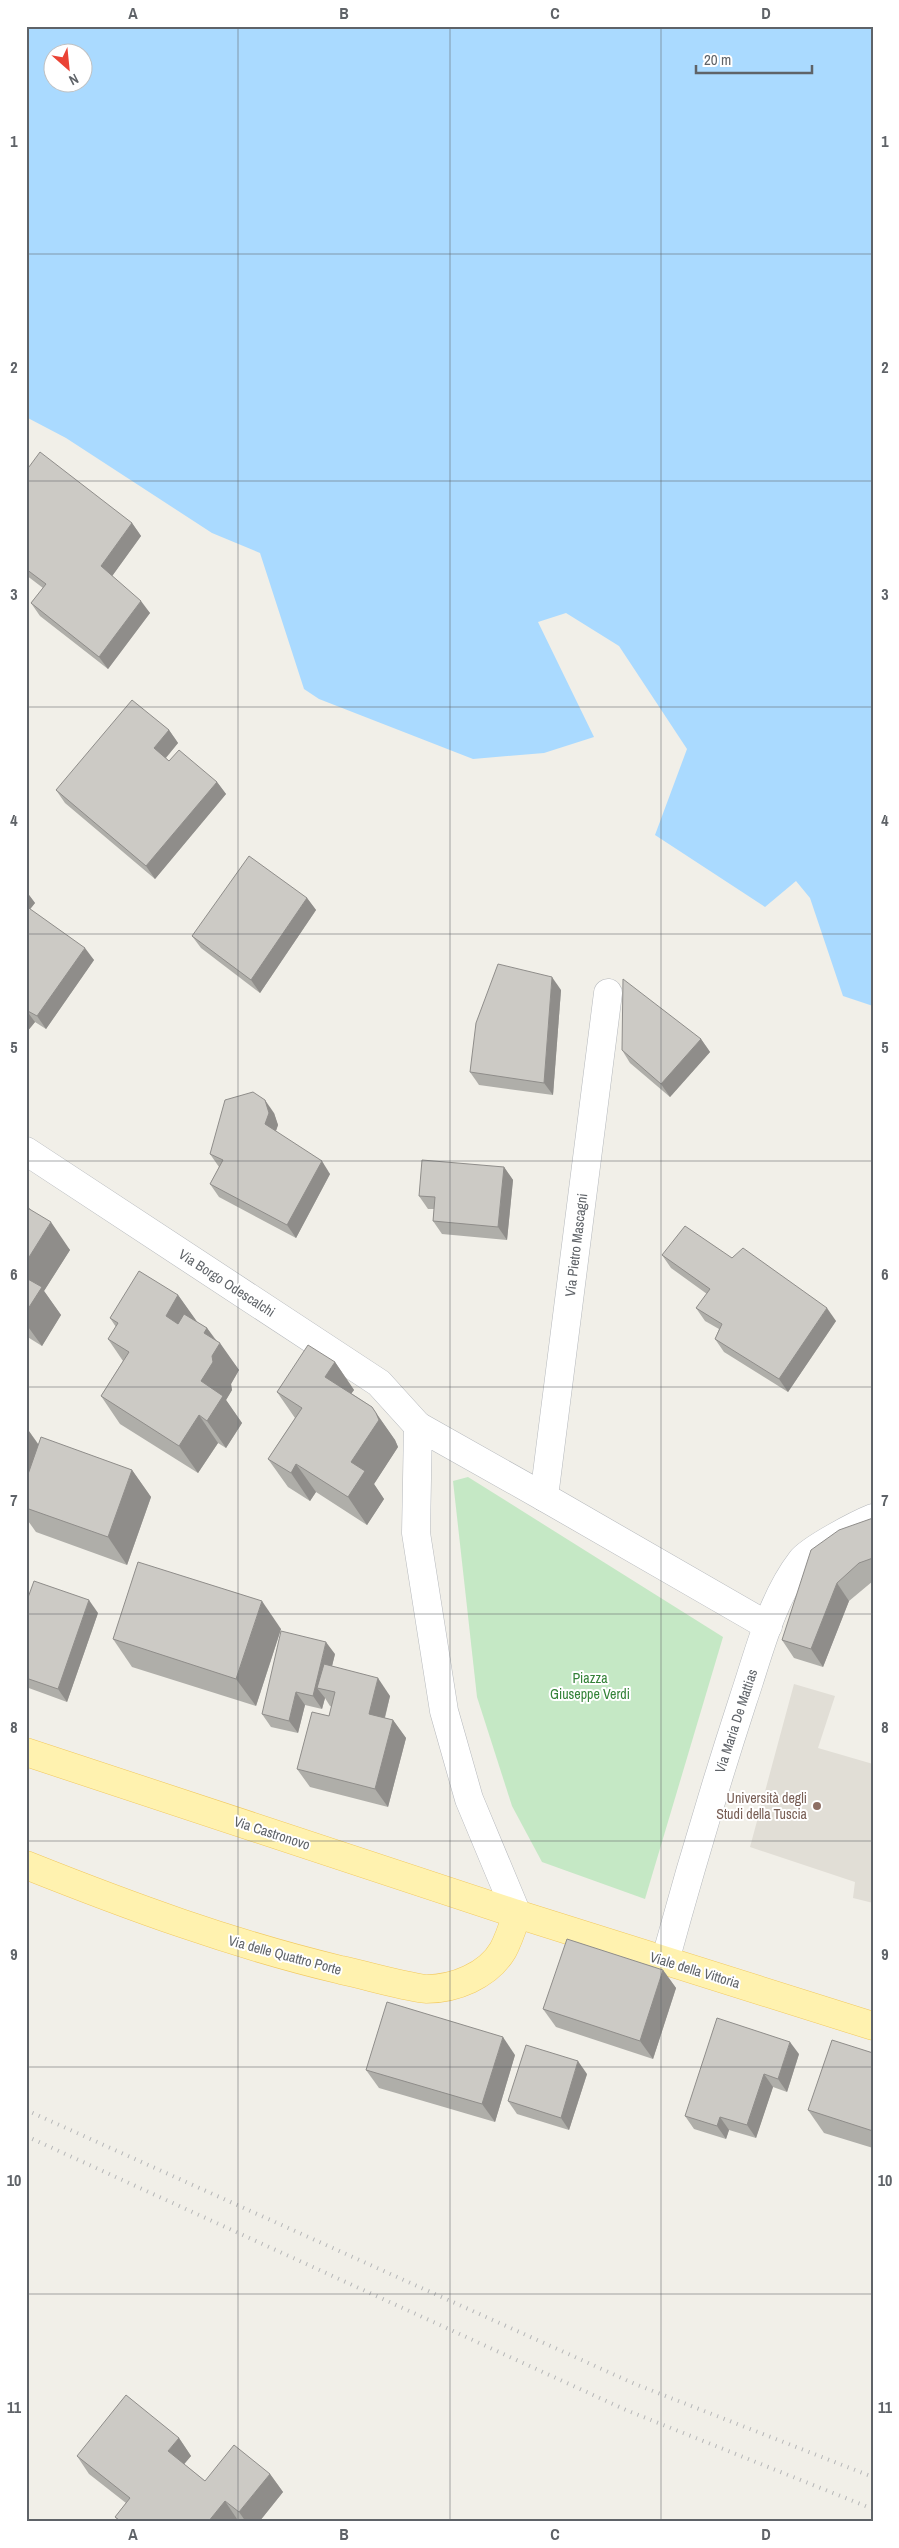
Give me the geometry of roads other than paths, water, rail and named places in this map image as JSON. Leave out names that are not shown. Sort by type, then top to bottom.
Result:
[{"type":"main road","name":"Via Castronovo","points":[[26,1752],[517,1914]]},
{"type":"main road","name":"Via delle Quattro Porte","points":[[26,1865],[149,1913],[220,1937],[303,1961],[426,1988],[440,1989],[457,1984],[473,1977],[496,1960],[506,1943],[517,1914]]},
{"type":"main road","name":"Viale della Vittoria","points":[[517,1914],[873,2026]]},
{"type":"street","name":"Via Pietro Mascagni","points":[[544,1496],[608,993]]},
{"type":"street","name":"Via Borgo Odescalchi","points":[[26,1151],[379,1383],[418,1426]]},
{"type":"street","points":[[517,1914],[469,1799],[444,1711],[416,1533],[418,1426],[544,1496],[768,1626]]},
{"type":"street","name":"Via Maria De Mattias","points":[[665,1961],[704,1819],[768,1626],[787,1582],[803,1559],[859,1524],[873,1518]]},
{"type":"water","points":[[26,26],[873,26],[873,1006],[843,996],[810,898],[796,881],[765,907],[655,835],[687,749],[619,646],[566,613],[538,622],[594,737],[544,753],[473,759],[319,699],[304,689],[260,553],[212,533],[66,438],[26,417]]},
{"type":"railway","points":[[26,2110],[635,2384],[873,2477]]},
{"type":"railway","points":[[26,2136],[626,2410],[873,2509]]},
{"type":"place","name":"Università degli Studi della Tuscia","points":[[817,1806]]},
{"type":"park label","name":"Piazza Giuseppe Verdi","points":[[590,1686]]}]
